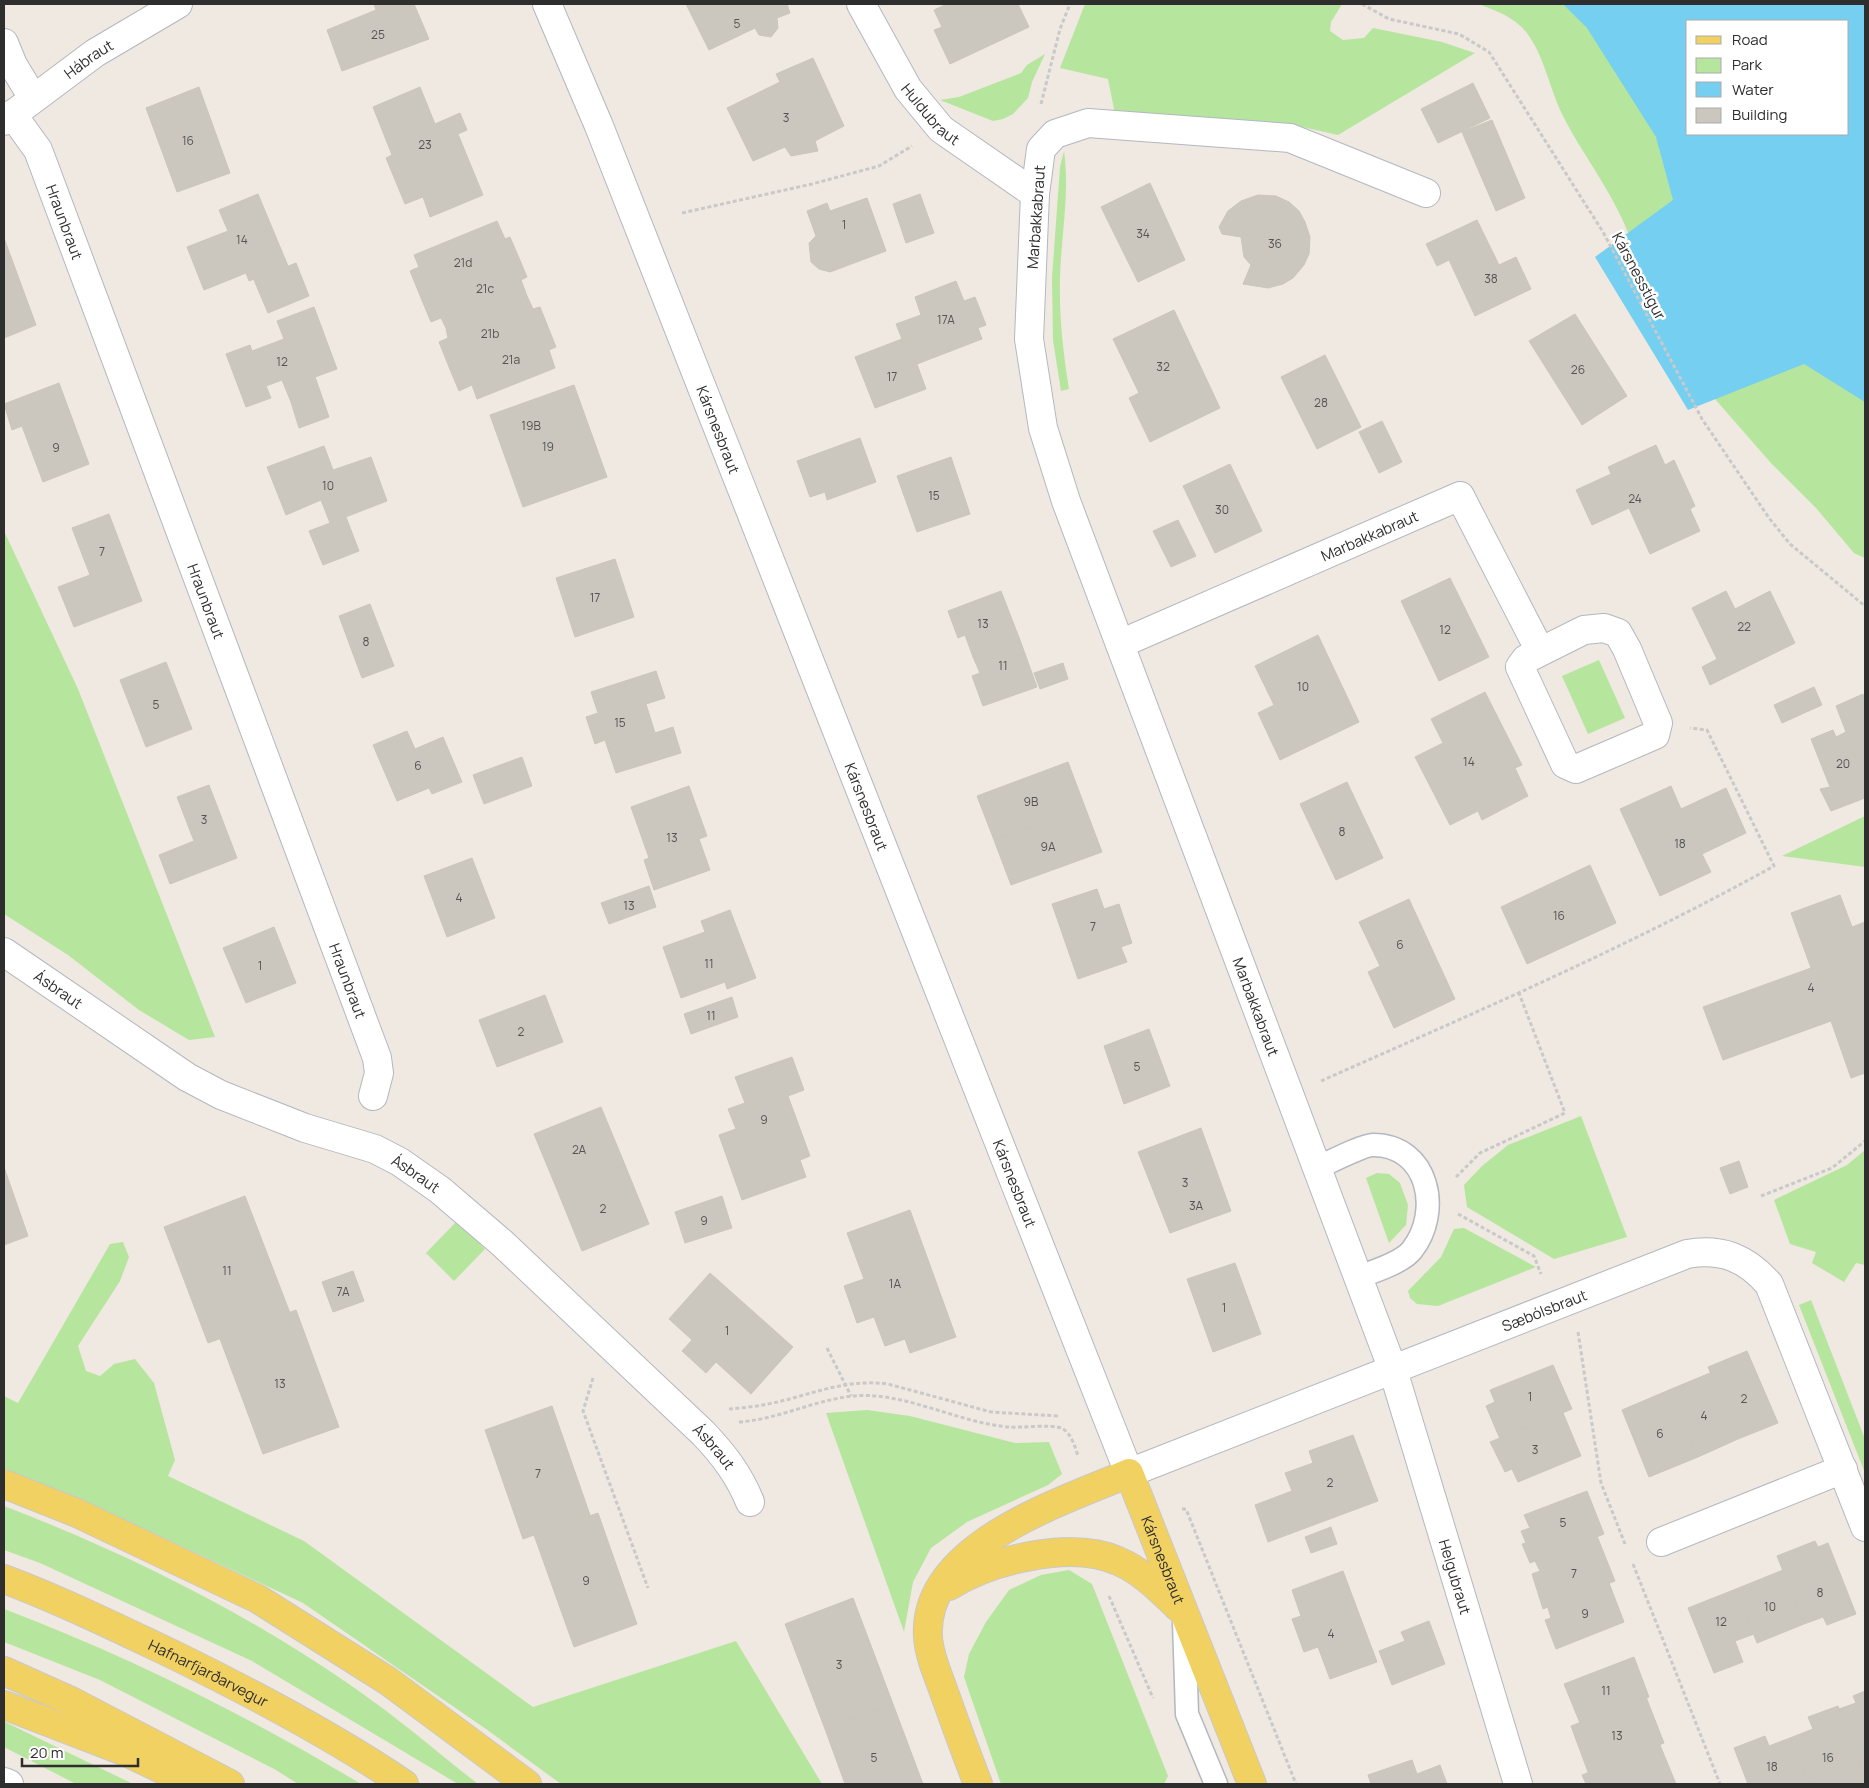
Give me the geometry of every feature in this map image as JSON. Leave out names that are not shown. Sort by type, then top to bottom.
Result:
[{"type":"main road","points":[[978,1784],[936,1670],[928,1638],[930,1610],[938,1593],[963,1559],[990,1537],[1025,1518],[1129,1473]]},
{"type":"main road","name":"Kársnesbraut","points":[[1129,1473],[1252,1784]]},
{"type":"main road","points":[[4,1484],[76,1513],[258,1599],[388,1681],[527,1784]]},
{"type":"main road","points":[[938,1593],[970,1573],[1014,1558],[1055,1553],[1096,1554],[1117,1560],[1142,1574],[1183,1611]]},
{"type":"main road","name":"Hafnarfjarðarvegur","points":[[4,1579],[47,1595],[213,1674],[293,1717],[404,1784]]},
{"type":"main road","points":[[4,1671],[79,1705],[230,1784]]},
{"type":"main road","points":[[4,1706],[126,1752],[194,1784]]},
{"type":"street","name":"Hábraut","points":[[16,111],[95,53],[178,4]]},
{"type":"street","name":"Kársnesbraut","points":[[547,4],[599,126],[1129,1473]]},
{"type":"street","name":"Huldubraut","points":[[861,4],[908,89],[941,129],[1035,194]]},
{"type":"street","name":"Hraunbraut","points":[[4,43],[13,65],[16,111],[38,150],[377,1058],[379,1073],[373,1096]]},
{"type":"street","name":"Marbakkabraut","points":[[1393,1370],[1066,501],[1043,428],[1029,339],[1035,194],[1042,149],[1055,134],[1088,123],[1290,138],[1426,193]]},
{"type":"street","name":"Marbakkabraut","points":[[1120,644],[1460,496],[1540,651]]},
{"type":"street","points":[[1604,628],[1618,633],[1628,649],[1658,722],[1655,735],[1576,769],[1565,764],[1520,667],[1526,659],[1540,651],[1584,630],[1604,628]]},
{"type":"street","name":"Ásbraut","points":[[4,952],[186,1077],[230,1098],[306,1128],[375,1149],[400,1162],[440,1190],[495,1238],[617,1351],[727,1458],[740,1479],[750,1502]]},
{"type":"street","name":"Sæbólsbraut","points":[[1129,1473],[1687,1254],[1718,1252],[1747,1263],[1769,1284],[1865,1527]]},
{"type":"street","name":"Helgubraut","points":[[1393,1370],[1518,1784]]},
{"type":"street","points":[[1661,1542],[1843,1469]]},
{"type":"street","points":[[4,1782],[9,1784]]},
{"type":"lane","points":[[1317,1168],[1372,1144],[1400,1150],[1421,1168],[1427,1197],[1426,1224],[1412,1251],[1382,1269],[1358,1277]]},
{"type":"lane","name":"Kársnesbraut","points":[[1183,1611],[1188,1714],[1216,1784]]},
{"type":"path","points":[[1042,149],[1040,107],[1060,29],[1070,4]]},
{"type":"path","name":"Kársnesstígur","points":[[1362,4],[1389,20],[1459,34],[1489,52],[1517,93],[1603,232],[1702,420],[1768,518],[1790,544],[1865,606]]},
{"type":"path","points":[[682,213],[812,184],[879,166],[941,129]]},
{"type":"path","points":[[1322,1081],[1519,993],[1716,898],[1774,866],[1707,730],[1658,722]]},
{"type":"path","points":[[1452,1182],[1480,1153],[1565,1113],[1519,993]]},
{"type":"path","points":[[1761,1196],[1832,1168],[1865,1141]]},
{"type":"path","points":[[1427,1197],[1534,1256],[1542,1278]]},
{"type":"path","points":[[827,1348],[852,1396]]},
{"type":"path","points":[[617,1351],[594,1376],[583,1411],[648,1588]]},
{"type":"path","points":[[721,1409],[763,1405],[845,1384],[888,1384],[991,1412],[1058,1416]]},
{"type":"path","points":[[690,1421],[740,1422],[772,1419],[852,1396],[882,1397],[999,1426],[1026,1428],[1059,1427],[1069,1435],[1080,1459]]},
{"type":"path","points":[[1182,1509],[1186,1509],[1296,1784]]},
{"type":"path","points":[[1105,1587],[1155,1704]]},
{"type":"green space","points":[[1085,4],[1342,4],[1331,22],[1330,31],[1343,40],[1364,38],[1373,28],[1442,42],[1475,53],[1338,135],[1294,125],[1115,114],[1108,79],[1060,68]]},
{"type":"green space","points":[[1479,4],[1865,4],[1865,558],[1854,553],[1816,508],[1770,462],[1715,399],[1632,243],[1618,209],[1563,116],[1535,45],[1524,29],[1506,16]]},
{"type":"green space","points":[[1045,54],[1032,82],[1028,98],[1013,114],[1003,119],[993,121],[940,100],[959,97],[1021,73],[1027,65]]},
{"type":"green space","points":[[1064,151],[1066,183],[1060,306],[1063,348],[1069,389],[1061,391],[1053,340],[1052,278],[1060,167]]},
{"type":"green space","points":[[4,531],[78,689],[215,1037],[189,1040],[139,1010],[68,955],[4,914]]},
{"type":"green space","points":[[1599,660],[1625,718],[1588,734],[1562,676]]},
{"type":"green space","points":[[1865,816],[1865,867],[1782,856]]},
{"type":"green space","points":[[1581,1116],[1627,1237],[1554,1259],[1467,1207],[1464,1185],[1482,1166],[1508,1145]]},
{"type":"green space","points":[[1865,1150],[1865,1265],[1856,1263],[1844,1282],[1812,1263],[1816,1252],[1790,1244],[1774,1200],[1847,1165]]},
{"type":"green space","points":[[1377,1173],[1389,1174],[1400,1183],[1408,1205],[1406,1225],[1389,1243],[1366,1178]]},
{"type":"green space","points":[[457,1221],[485,1249],[454,1281],[426,1253]]},
{"type":"green space","points":[[1464,1228],[1536,1267],[1438,1306],[1417,1304],[1410,1298],[1408,1291],[1441,1257],[1454,1229]]},
{"type":"green space","points":[[123,1242],[129,1257],[120,1281],[78,1346],[86,1371],[100,1376],[114,1364],[135,1359],[154,1383],[175,1460],[168,1476],[304,1541],[533,1707],[736,1641],[822,1784],[561,1784],[486,1729],[303,1603],[87,1502],[4,1469],[4,1396],[18,1403],[110,1244]]},
{"type":"green space","points":[[1811,1300],[1865,1439],[1865,1473],[1799,1305]]},
{"type":"green space","points":[[867,1410],[910,1416],[1015,1443],[1049,1442],[1062,1474],[1048,1485],[967,1522],[931,1548],[913,1582],[904,1632],[826,1413]]},
{"type":"green space","points":[[4,1506],[50,1524],[141,1565],[273,1635],[372,1700],[478,1784],[458,1784],[252,1661],[40,1563],[4,1550]]},
{"type":"green space","points":[[1069,1570],[1092,1584],[1168,1776],[1164,1784],[1001,1784],[964,1677],[969,1654],[986,1622],[1009,1590],[1041,1575]]},
{"type":"green space","points":[[4,1609],[142,1667],[187,1689],[275,1735],[361,1784],[298,1784],[276,1770],[100,1680],[4,1642]]},
{"type":"green space","points":[[4,1721],[133,1784],[76,1784],[4,1747]]},
{"type":"water","points":[[1563,4],[1865,4],[1865,402],[1804,364],[1688,410],[1595,257],[1673,200],[1656,137],[1587,28]]},
{"type":"building","points":[[374,4],[414,4],[429,39],[342,71],[327,30],[376,10]]},
{"type":"building","points":[[686,4],[787,4],[790,13],[777,18],[778,28],[771,37],[759,35],[755,28],[709,50]]},
{"type":"building","points":[[947,4],[1018,4],[1029,27],[950,64],[934,30],[942,27],[934,10]]},
{"type":"building","points":[[813,58],[844,126],[815,141],[818,151],[791,156],[785,147],[753,161],[727,108],[780,82],[776,74]]},
{"type":"building","points":[[1473,83],[1490,118],[1438,143],[1421,109]]},
{"type":"building","points":[[199,87],[230,173],[177,192],[146,108]]},
{"type":"building","points":[[420,87],[435,124],[460,113],[467,130],[458,134],[483,195],[430,217],[423,197],[405,204],[386,158],[392,155],[373,107]]},
{"type":"building","points":[[1492,120],[1525,198],[1496,211],[1462,132]]},
{"type":"building","points":[[1150,183],[1185,260],[1138,282],[1101,207]]},
{"type":"building","points":[[258,194],[288,266],[249,281],[246,273],[204,290],[187,247],[228,231],[219,210]]},
{"type":"building","points":[[920,194],[934,233],[906,243],[893,204]]},
{"type":"building","points":[[1258,195],[1276,196],[1289,202],[1299,211],[1310,237],[1309,254],[1304,265],[1293,278],[1283,284],[1268,288],[1243,284],[1251,265],[1244,257],[1241,237],[1222,234],[1219,227],[1228,211],[1241,201]]},
{"type":"building","points":[[867,198],[886,251],[830,272],[819,269],[811,262],[809,243],[816,236],[807,211],[827,203],[830,211]]},
{"type":"building","points":[[1477,220],[1499,265],[1516,257],[1531,289],[1475,316],[1449,260],[1437,266],[1426,244]]},
{"type":"building","points":[[497,221],[505,239],[510,237],[519,258],[421,298],[410,271],[419,267],[414,255]]},
{"type":"building","points":[[4,238],[36,325],[4,338]]},
{"type":"building","points":[[519,258],[527,277],[521,280],[527,296],[446,328],[441,318],[431,322],[421,298]]},
{"type":"building","points":[[296,263],[309,296],[268,313],[254,280]]},
{"type":"building","points":[[956,281],[964,301],[975,297],[986,325],[978,328],[982,339],[917,364],[907,337],[902,339],[896,324],[921,315],[915,297]]},
{"type":"building","points":[[527,296],[533,309],[540,307],[548,327],[449,367],[439,342],[448,338],[446,328]]},
{"type":"building","points":[[314,307],[337,369],[315,377],[320,391],[291,402],[282,380],[266,386],[271,398],[246,407],[226,354],[250,345],[252,351],[284,339],[277,321]]},
{"type":"building","points":[[1174,310],[1220,408],[1150,442],[1129,398],[1139,393],[1113,339]]},
{"type":"building","points":[[1575,314],[1627,396],[1582,425],[1529,341]]},
{"type":"building","points":[[548,327],[556,347],[549,350],[555,368],[477,399],[472,385],[459,391],[449,367]]},
{"type":"building","points":[[907,337],[926,389],[875,408],[855,357]]},
{"type":"building","points":[[1325,355],[1361,427],[1317,449],[1281,377]]},
{"type":"building","points":[[59,383],[89,464],[43,482],[22,426],[12,430],[4,404]]},
{"type":"building","points":[[574,385],[607,477],[523,507],[490,415]]},
{"type":"building","points":[[320,391],[329,417],[299,428],[291,402]]},
{"type":"building","points":[[1382,421],[1402,462],[1379,473],[1359,432]]},
{"type":"building","points":[[860,438],[876,482],[827,500],[825,492],[810,497],[797,461]]},
{"type":"building","points":[[1656,445],[1665,465],[1674,460],[1695,506],[1690,509],[1700,531],[1650,554],[1629,508],[1592,525],[1576,490],[1611,474],[1608,467]]},
{"type":"building","points":[[324,446],[333,470],[371,457],[387,501],[330,523],[321,500],[286,515],[267,467]]},
{"type":"building","points":[[951,457],[970,514],[917,532],[897,476]]},
{"type":"building","points":[[1230,464],[1262,531],[1215,553],[1183,486]]},
{"type":"building","points":[[109,514],[142,601],[74,627],[58,587],[90,575],[72,528]]},
{"type":"building","points":[[346,517],[359,551],[323,565],[309,531]]},
{"type":"building","points":[[1178,520],[1196,556],[1171,567],[1153,531]]},
{"type":"building","points":[[615,559],[634,617],[575,637],[556,578]]},
{"type":"building","points":[[1450,578],[1489,657],[1439,681],[1401,601]]},
{"type":"building","points":[[1001,591],[1020,640],[973,657],[965,635],[958,638],[948,611]]},
{"type":"building","points":[[1726,591],[1735,609],[1770,591],[1795,643],[1710,685],[1702,667],[1717,659],[1692,608]]},
{"type":"building","points":[[370,604],[394,666],[362,678],[339,616]]},
{"type":"building","points":[[1318,635],[1359,722],[1280,760],[1258,713],[1274,705],[1255,666]]},
{"type":"building","points":[[1020,640],[1037,687],[983,706],[972,676],[980,673],[973,657]]},
{"type":"building","points":[[166,662],[192,729],[146,747],[120,680]]},
{"type":"building","points":[[1063,663],[1068,679],[1040,689],[1034,673]]},
{"type":"building","points":[[656,671],[665,698],[646,704],[655,733],[673,727],[681,753],[616,773],[605,740],[595,744],[586,717],[598,713],[591,692]]},
{"type":"building","points":[[1814,687],[1822,705],[1782,723],[1774,705]]},
{"type":"building","points":[[1485,692],[1522,765],[1515,768],[1528,796],[1482,820],[1478,811],[1450,825],[1415,757],[1443,743],[1431,719]]},
{"type":"building","points":[[1863,694],[1865,699],[1865,798],[1831,811],[1820,789],[1830,787],[1811,739],[1833,730],[1836,737],[1846,732],[1836,706]]},
{"type":"building","points":[[407,731],[415,749],[443,737],[462,782],[432,794],[429,788],[397,801],[373,745]]},
{"type":"building","points":[[522,757],[532,786],[484,804],[473,775]]},
{"type":"building","points":[[1068,762],[1085,807],[994,840],[977,796]]},
{"type":"building","points":[[1347,782],[1383,858],[1336,880],[1300,804]]},
{"type":"building","points":[[209,785],[237,858],[170,884],[159,855],[194,841],[177,797]]},
{"type":"building","points":[[689,786],[707,836],[699,839],[710,870],[654,890],[644,860],[649,858],[631,807]]},
{"type":"building","points":[[1671,786],[1681,809],[1726,788],[1746,833],[1702,854],[1711,872],[1660,896],[1620,809]]},
{"type":"building","points":[[1085,807],[1102,852],[1011,885],[994,840]]},
{"type":"building","points":[[472,858],[495,918],[447,937],[424,876]]},
{"type":"building","points":[[1590,865],[1616,923],[1527,964],[1501,907]]},
{"type":"building","points":[[649,886],[656,907],[609,924],[601,903]]},
{"type":"building","points":[[1097,889],[1104,909],[1119,904],[1132,943],[1121,947],[1127,962],[1078,979],[1052,904]]},
{"type":"building","points":[[1840,895],[1852,927],[1865,922],[1865,1073],[1851,1078],[1831,1021],[1723,1060],[1703,1007],[1811,968],[1791,913]]},
{"type":"building","points":[[1409,899],[1455,999],[1394,1028],[1368,972],[1380,966],[1359,922]]},
{"type":"building","points":[[730,910],[756,978],[727,989],[725,982],[681,998],[663,947],[705,932],[701,921]]},
{"type":"building","points":[[274,927],[296,983],[246,1003],[223,948]]},
{"type":"building","points":[[545,995],[563,1042],[497,1067],[479,1020]]},
{"type":"building","points":[[732,997],[738,1017],[691,1034],[684,1014]]},
{"type":"building","points":[[1149,1029],[1170,1086],[1124,1104],[1104,1046]]},
{"type":"building","points":[[792,1057],[804,1090],[788,1096],[810,1156],[800,1160],[806,1177],[742,1200],[719,1135],[736,1129],[728,1109],[745,1103],[735,1077]]},
{"type":"building","points":[[601,1107],[625,1165],[558,1192],[534,1134]]},
{"type":"building","points":[[1201,1128],[1231,1211],[1170,1233],[1138,1152]]},
{"type":"building","points":[[1739,1161],[1748,1187],[1730,1194],[1720,1168]]},
{"type":"building","points":[[625,1165],[649,1224],[582,1251],[558,1192]]},
{"type":"building","points":[[4,1167],[28,1236],[4,1245]]},
{"type":"building","points":[[245,1196],[290,1313],[208,1343],[164,1227]]},
{"type":"building","points":[[722,1196],[732,1228],[685,1243],[675,1212]]},
{"type":"building","points":[[910,1210],[956,1337],[910,1353],[905,1339],[885,1346],[874,1317],[857,1323],[844,1286],[864,1279],[847,1233]]},
{"type":"building","points":[[1235,1263],[1261,1334],[1213,1352],[1187,1279]]},
{"type":"building","points":[[353,1271],[364,1301],[333,1312],[322,1282]]},
{"type":"building","points":[[710,1273],[793,1347],[751,1394],[716,1362],[706,1373],[682,1351],[692,1340],[669,1319]]},
{"type":"building","points":[[296,1310],[339,1427],[263,1454],[220,1339]]},
{"type":"building","points":[[1747,1351],[1778,1423],[1738,1439],[1708,1367]]},
{"type":"building","points":[[1553,1365],[1572,1409],[1500,1439],[1486,1406],[1495,1402],[1490,1390]]},
{"type":"building","points":[[1710,1373],[1738,1439],[1698,1457],[1669,1390]]},
{"type":"building","points":[[1669,1390],[1698,1457],[1649,1477],[1622,1410]]},
{"type":"building","points":[[552,1406],[590,1515],[523,1539],[485,1430]]},
{"type":"building","points":[[1563,1413],[1581,1456],[1518,1482],[1512,1469],[1505,1472],[1490,1442]]},
{"type":"building","points":[[1353,1435],[1378,1501],[1268,1542],[1255,1505],[1292,1491],[1285,1473],[1313,1463],[1309,1451]]},
{"type":"building","points":[[1587,1491],[1604,1534],[1530,1563],[1522,1544],[1526,1543],[1521,1531],[1530,1528],[1524,1515]]},
{"type":"building","points":[[598,1513],[637,1624],[574,1647],[534,1535]]},
{"type":"building","points":[[1331,1527],[1337,1544],[1311,1553],[1305,1537]]},
{"type":"building","points":[[1597,1536],[1615,1581],[1543,1609],[1532,1574],[1540,1571],[1535,1561]]},
{"type":"building","points":[[1815,1541],[1818,1547],[1828,1543],[1856,1614],[1827,1625],[1823,1617],[1804,1624],[1777,1556]]},
{"type":"building","points":[[1783,1570],[1804,1624],[1757,1643],[1736,1589]]},
{"type":"building","points":[[1343,1571],[1377,1662],[1330,1679],[1318,1647],[1304,1652],[1292,1619],[1301,1616],[1292,1590]]},
{"type":"building","points":[[1609,1583],[1624,1622],[1556,1649],[1545,1620],[1551,1618],[1548,1608]]},
{"type":"building","points":[[1736,1589],[1754,1634],[1735,1641],[1743,1662],[1714,1673],[1688,1608]]},
{"type":"building","points":[[853,1598],[893,1704],[825,1729],[785,1624]]},
{"type":"building","points":[[1429,1621],[1445,1664],[1392,1685],[1379,1651],[1405,1641],[1401,1632]]},
{"type":"building","points":[[1634,1657],[1649,1697],[1580,1723],[1564,1684]]},
{"type":"building","points":[[1865,1691],[1865,1776],[1839,1709],[1856,1703],[1853,1696]]},
{"type":"building","points":[[1646,1697],[1664,1743],[1588,1772],[1571,1726]]},
{"type":"building","points":[[893,1704],[923,1784],[845,1784],[825,1729]]},
{"type":"building","points":[[1838,1706],[1865,1776],[1865,1784],[1809,1784],[1790,1738],[1813,1729],[1808,1717]]},
{"type":"building","points":[[1765,1736],[1769,1746],[1790,1738],[1809,1784],[1748,1784],[1734,1748]]},
{"type":"building","points":[[1660,1745],[1676,1784],[1586,1784],[1582,1775]]},
{"type":"building","points":[[1412,1760],[1417,1774],[1440,1765],[1447,1784],[1371,1784],[1368,1775]]}]
